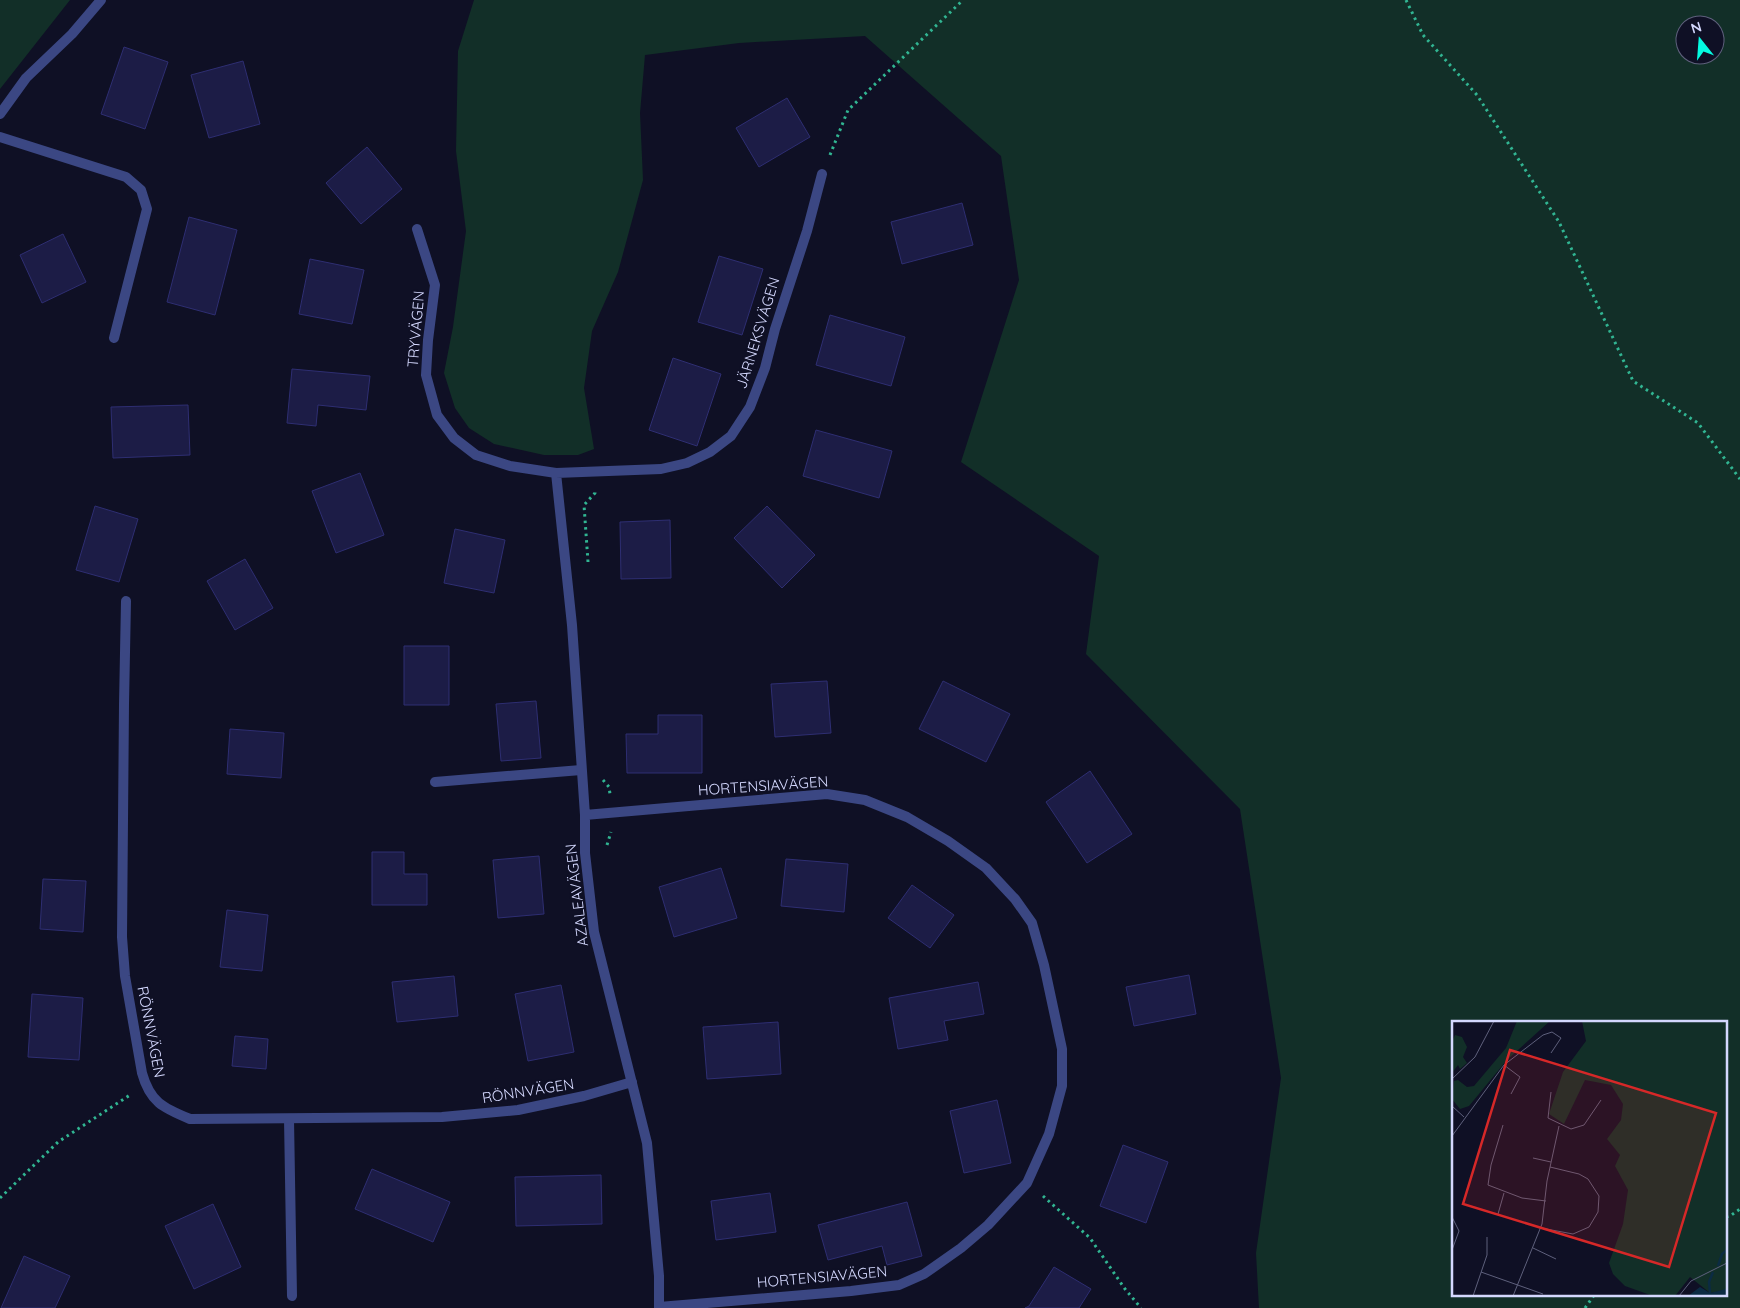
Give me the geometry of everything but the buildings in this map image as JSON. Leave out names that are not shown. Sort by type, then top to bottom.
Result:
[{"type":"street","points":[[0,114],[26,78],[72,34],[101,0]]},
{"type":"street","points":[[0,137],[126,177],[141,190],[147,209],[114,338]]},
{"type":"street","name":"JÄRNEKSVÄGEN","points":[[556,472],[661,469],[687,463],[710,452],[731,436],[750,407],[765,368],[774,329],[807,232],[822,174]]},
{"type":"street","name":"TRYVÄGEN","points":[[417,229],[435,285],[426,375],[437,415],[454,438],[476,455],[510,466],[556,472]]},
{"type":"street","name":"AZALEAVÄGEN","points":[[556,472],[572,626],[585,853],[594,932],[647,1143],[659,1276],[659,1307]]},
{"type":"street","name":"RÖNNVÄGEN","points":[[126,602],[122,937],[125,976],[145,1085],[152,1098],[166,1109],[190,1118],[442,1117],[518,1110],[584,1096],[632,1082]]},
{"type":"street","points":[[435,782],[581,770]]},
{"type":"street","name":"HORTENSIAVÄGEN","points":[[584,815],[827,794],[865,800],[907,817],[948,841],[986,868],[1015,899],[1032,923],[1044,965],[1062,1048],[1062,1086],[1049,1134],[1028,1183],[988,1225],[961,1248],[924,1274],[899,1285],[851,1291],[659,1307]]},
{"type":"street","points":[[289,1119],[292,1296]]},
{"type":"path","points":[[822,174],[848,110],[963,0]]},
{"type":"path","points":[[1406,0],[1423,36],[1477,96],[1558,222],[1632,381],[1698,423],[1740,479]]},
{"type":"path","points":[[588,568],[584,505],[595,493],[595,471]]},
{"type":"path","points":[[601,777],[609,787],[612,812],[612,830],[605,849]]},
{"type":"path","points":[[0,1198],[58,1142],[145,1085]]},
{"type":"path","points":[[1028,1183],[1090,1238],[1125,1290],[1141,1308]]},
{"type":"path","points":[[1728,1216],[1740,1209]]},
{"type":"path","points":[[1585,1308],[1594,1296]]},
{"type":"green space","points":[[0,0],[70,0],[0,89]]},
{"type":"green space","points":[[474,0],[1740,0],[1740,1308],[1259,1308],[1256,1253],[1281,1078],[1240,809],[1086,654],[1099,556],[961,462],[1019,280],[1001,156],[865,36],[739,43],[645,55],[640,113],[643,180],[618,272],[592,331],[584,388],[594,449],[578,455],[544,455],[494,444],[469,428],[455,408],[444,373],[453,327],[466,231],[456,151],[458,51]]}]
